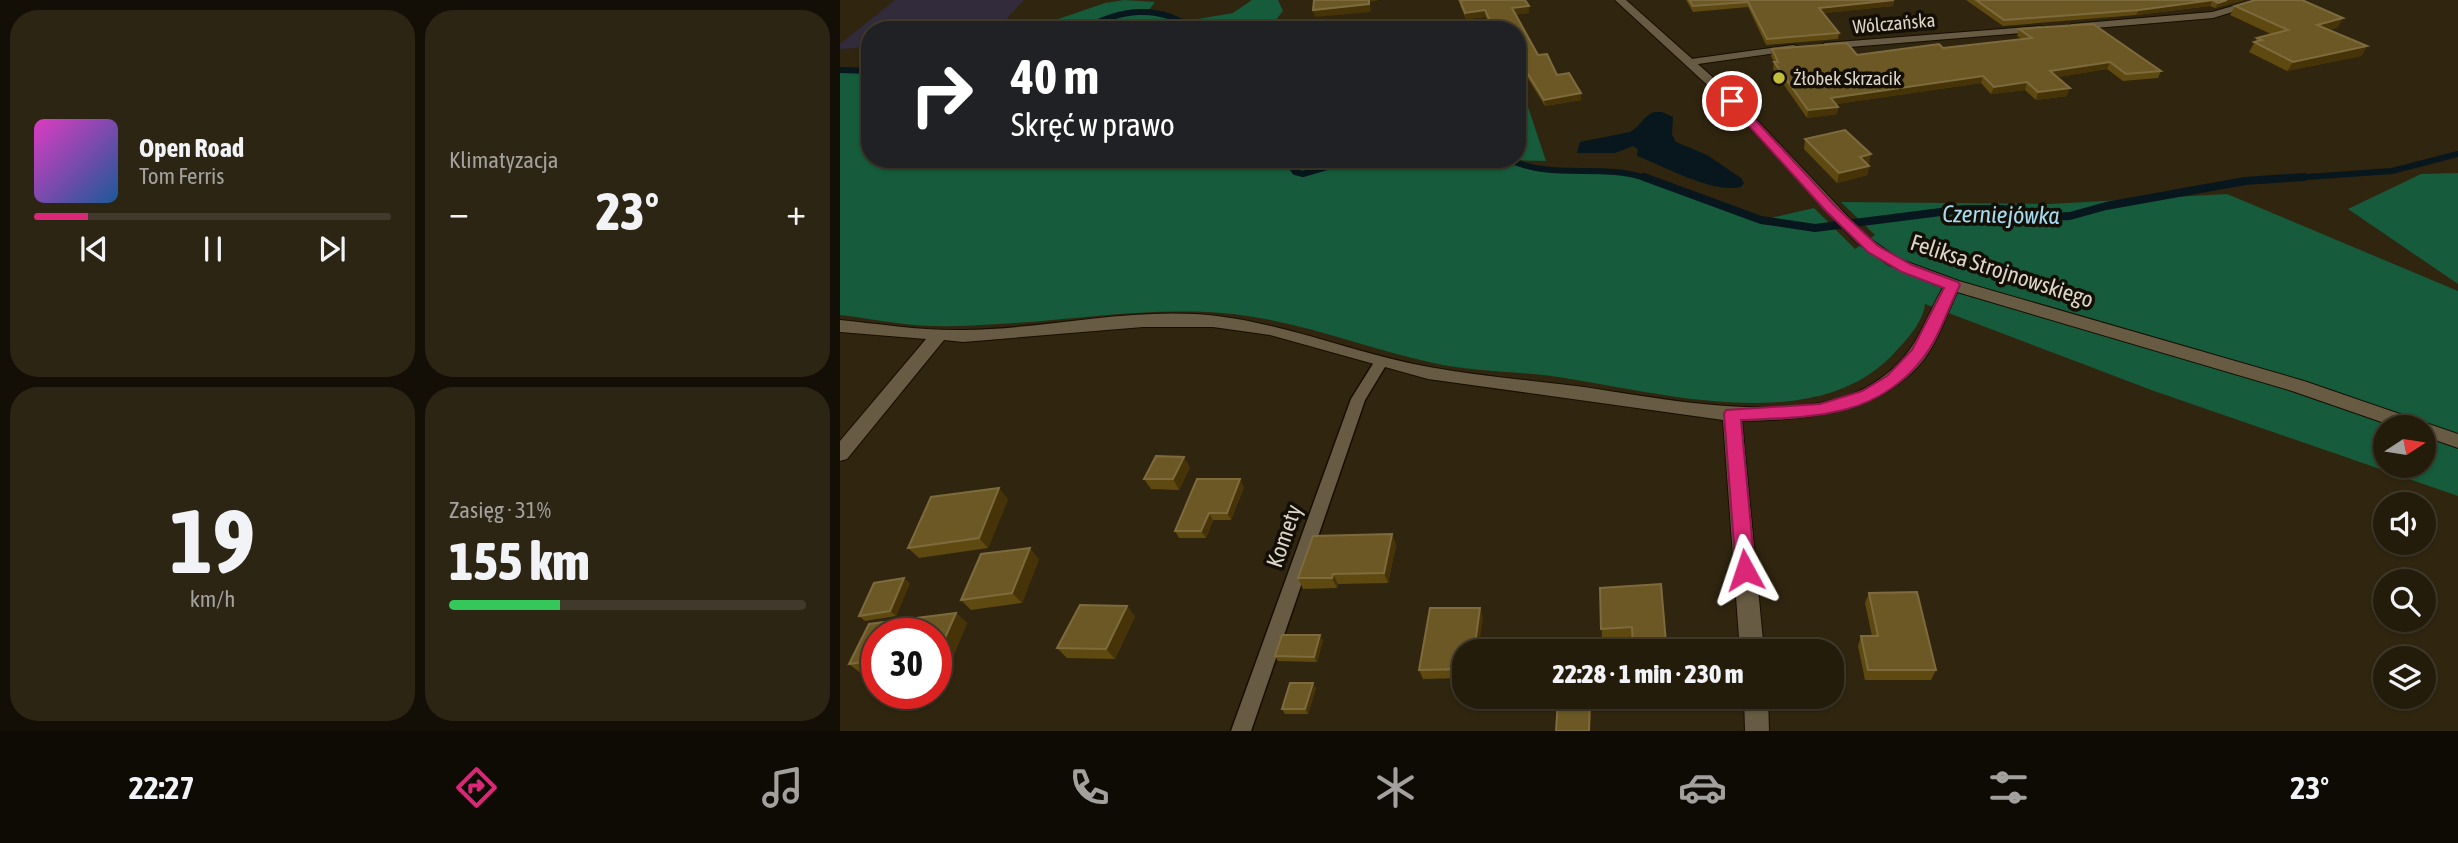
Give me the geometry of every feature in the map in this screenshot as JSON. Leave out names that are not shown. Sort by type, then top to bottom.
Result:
[{"type":"street","name":"Feliksa Strojnowskiego","points":[[1620,0],[1732,101],[1861,239],[1894,262],[1952,285],[2298,386],[2382,415]]},
{"type":"street","name":"Wólczańska","points":[[1814,47],[2213,15],[2266,0]]},
{"type":"street","points":[[1691,62],[1800,48]]},
{"type":"street","points":[[840,326],[938,336],[999,334],[1165,320],[1213,321],[1270,329],[1381,362],[1473,380],[1732,414],[1820,410],[1868,395],[1892,380],[1918,354],[1952,285]]},
{"type":"street","points":[[840,454],[938,336]]},
{"type":"street","points":[[1732,414],[1751,639]]},
{"type":"street","points":[[2436,433],[2458,441]]},
{"type":"street","points":[[1756,709],[1757,731]]},
{"type":"lane","name":"Komety","points":[[1241,731],[1358,399],[1381,362]]},
{"type":"shaded area","points":[[895,0],[1024,0],[1004,21],[869,21]]},
{"type":"shaded area","points":[[861,27],[861,48],[840,49],[840,44]]},
{"type":"shaded area","points":[[1654,112],[1673,117],[1672,135],[1676,142],[1707,155],[1741,178],[1744,183],[1741,187],[1717,187],[1689,178],[1637,156],[1638,149],[1633,146],[1615,153],[1577,153],[1580,142],[1630,132]]},
{"type":"green space","points":[[1124,0],[1155,2],[1149,10],[1174,15],[1186,21],[1052,21],[1105,3]]},
{"type":"green space","points":[[1252,0],[1278,0],[1283,11],[1275,21],[1186,21],[1233,13]]},
{"type":"green space","points":[[840,70],[861,71],[861,168],[1526,168],[1552,172],[1615,170],[1630,172],[1761,220],[1814,208],[1855,249],[1875,235],[1841,202],[2050,204],[2227,194],[2458,291],[2458,496],[2406,478],[2436,478],[2436,415],[2373,415],[2373,467],[2154,391],[1925,304],[1910,335],[1896,351],[1864,378],[1825,394],[1782,402],[1736,403],[1689,399],[1558,377],[1448,366],[1302,327],[1222,313],[1138,313],[948,326],[910,325],[840,315]]},
{"type":"green space","points":[[1526,101],[1546,161],[1526,160]]},
{"type":"green space","points":[[2458,173],[2458,284],[2348,209],[2421,174]]},
{"type":"building","points":[[1314,0],[1369,0],[1369,4],[1313,10]]},
{"type":"building","points":[[1460,0],[1525,0],[1529,6],[1512,8],[1519,21],[1490,21],[1485,10],[1465,13]]},
{"type":"building","points":[[1689,0],[1894,0],[1819,8],[1839,33],[1767,39],[1748,2],[1693,6]]},
{"type":"building","points":[[1976,0],[2213,0],[2139,10],[2004,20]]},
{"type":"building","points":[[2255,0],[2302,0],[2343,18],[2317,25],[2367,46],[2293,62],[2254,42],[2262,40],[2257,38],[2288,30],[2235,6]]},
{"type":"building","points":[[2093,24],[2161,71],[2126,74],[2110,62],[2050,71],[2070,88],[2038,92],[2027,82],[1994,87],[1983,76],[1831,98],[1838,107],[1808,110],[1774,62],[1778,62],[1772,49],[1847,43],[1857,55],[1939,44],[1943,48],[2032,38],[2019,29]]},
{"type":"building","points":[[1526,33],[1538,55],[1547,54],[1557,75],[1569,73],[1581,93],[1544,100],[1526,71]]},
{"type":"building","points":[[1845,130],[1871,154],[1860,157],[1869,166],[1839,173],[1805,139]]},
{"type":"building","points":[[1156,456],[1184,457],[1173,479],[1144,479]]},
{"type":"building","points":[[1197,479],[1240,479],[1227,513],[1209,513],[1201,531],[1175,531]]},
{"type":"building","points":[[999,488],[979,538],[908,548],[931,497]]},
{"type":"building","points":[[1392,534],[1384,573],[1298,578],[1313,536]]},
{"type":"building","points":[[1030,548],[1012,593],[961,600],[981,554]]},
{"type":"building","points":[[904,578],[890,611],[859,616],[874,583]]},
{"type":"building","points":[[1661,584],[1666,639],[1633,639],[1632,627],[1601,629],[1600,588]]},
{"type":"building","points":[[1917,592],[1936,670],[1868,670],[1861,636],[1878,636],[1869,593]]},
{"type":"building","points":[[1080,605],[1127,606],[1106,649],[1057,648]]},
{"type":"building","points":[[1430,608],[1480,608],[1476,639],[1452,639],[1452,669],[1419,670]]},
{"type":"building","points":[[956,613],[952,622],[952,618],[916,618]]},
{"type":"building","points":[[1282,635],[1320,635],[1314,657],[1275,656]]},
{"type":"building","points":[[861,640],[861,662],[849,664]]},
{"type":"building","points":[[1290,683],[1313,683],[1305,709],[1282,709]]},
{"type":"building","points":[[1557,709],[1590,709],[1589,731],[1556,731]]},
{"type":"waterway","name":"Czerniejówka","points":[[1101,21],[1139,12],[1181,21]]},
{"type":"waterway","name":"Czerniejówka","points":[[840,70],[861,71]]},
{"type":"waterway","name":"Czerniejówka","points":[[2278,179],[2392,171],[2458,154]]},
{"type":"waterway","name":"Czerniejówka","points":[[1526,165],[1560,171],[1631,174],[1648,179]]},
{"type":"waterway","name":"Czerniejówka","points":[[1292,168],[1295,172],[1303,174],[1323,168]]},
{"type":"waterway","name":"Czerniejówka","points":[[1644,177],[1761,220],[1815,228],[1964,209],[2002,209],[2050,217],[2070,216],[2106,206],[2245,181],[2304,177]]},
{"type":"place","name":"Żłobek Skrzacik","points":[[1779,78]]},
{"type":"route","points":[[1732,101],[1861,239],[1894,262],[1952,285],[1918,354],[1892,380],[1868,395],[1851,402],[1801,413],[1732,414],[1745,570]]}]
